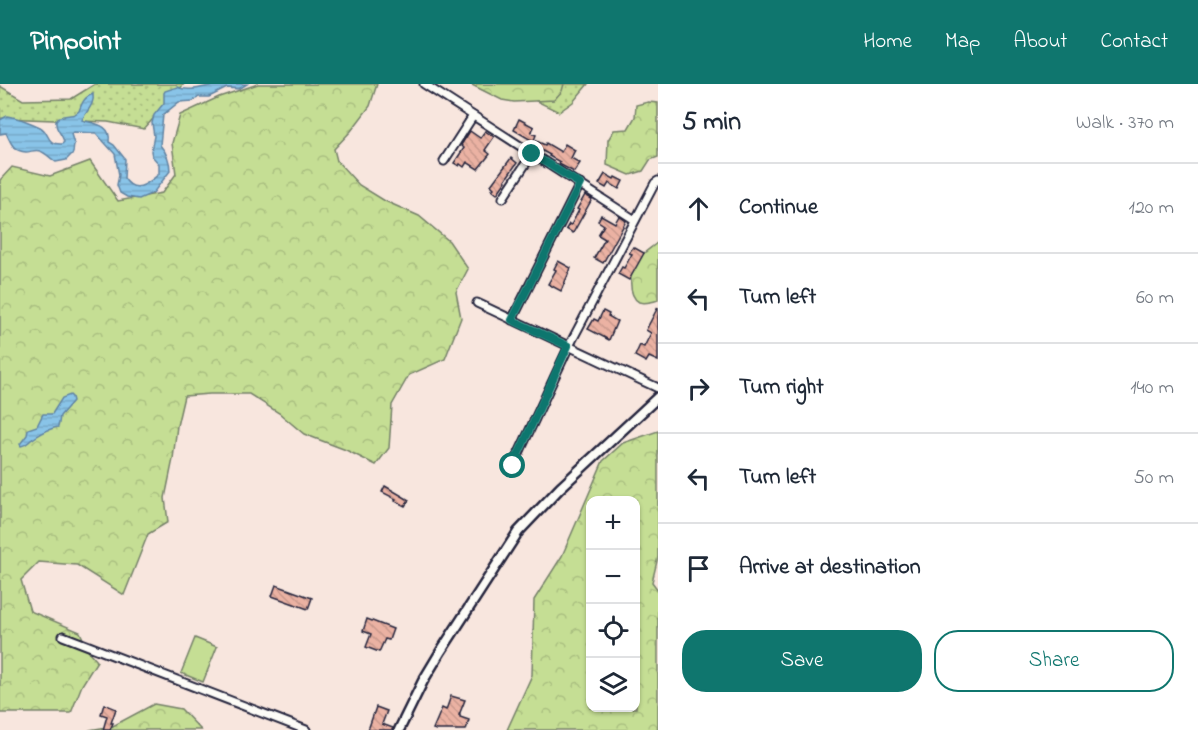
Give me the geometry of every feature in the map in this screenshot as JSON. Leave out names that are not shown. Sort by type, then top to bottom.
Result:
[{"type":"street","points":[[424,84],[635,220]]},
{"type":"street","points":[[444,161],[473,116]]},
{"type":"street","points":[[503,198],[532,154]]},
{"type":"street","points":[[513,466],[568,346],[658,181]]},
{"type":"street","points":[[512,320],[580,184]]},
{"type":"street","points":[[477,303],[658,388]]},
{"type":"street","points":[[399,730],[423,681],[441,651],[518,532],[560,488],[658,397]]},
{"type":"street","points":[[63,636],[306,730]]},
{"type":"green space","points":[[95,84],[184,84],[144,129],[108,122],[0,118],[0,86],[23,100],[71,99]]},
{"type":"green space","points":[[258,84],[377,84],[370,106],[334,149],[337,161],[359,185],[385,201],[419,216],[449,241],[468,269],[456,292],[461,318],[445,359],[409,375],[392,405],[389,448],[376,465],[346,450],[304,434],[279,413],[249,394],[184,396],[165,498],[168,522],[148,534],[124,595],[77,565],[39,562],[21,580],[30,611],[80,632],[89,652],[97,661],[82,685],[71,713],[0,713],[0,180],[12,167],[50,176],[90,161],[118,201],[162,193],[176,174],[172,143],[180,115],[219,97]]},
{"type":"green space","points":[[470,84],[564,84],[562,91],[554,100],[514,102],[502,100]]},
{"type":"green space","points":[[501,84],[588,84],[573,102],[559,112]]},
{"type":"green space","points":[[648,102],[658,103],[658,157],[650,160],[643,171],[630,175],[607,165],[608,140],[614,130],[628,129],[635,117],[636,105]]},
{"type":"green space","points":[[658,242],[658,300],[639,302],[635,299],[631,289],[634,265]]},
{"type":"green space","points":[[658,431],[658,557],[652,582],[658,590],[658,730],[507,730],[532,675],[534,600],[562,556],[586,500],[586,712],[640,712],[640,496],[588,496],[603,461],[623,443]]},
{"type":"green space","points":[[195,638],[217,647],[203,682],[181,673]]},
{"type":"green space","points":[[154,704],[181,709],[201,730],[89,730],[113,726]]},
{"type":"water","points":[[220,84],[247,84],[239,89],[227,88],[209,97],[179,102],[163,115],[160,145],[167,157],[170,171],[153,193],[139,199],[120,193],[117,185],[119,175],[115,154],[96,133],[73,132],[71,134],[74,144],[73,153],[66,160],[56,162],[40,151],[18,150],[6,133],[0,134],[0,120],[7,116],[40,127],[50,141],[62,144],[64,142],[56,126],[57,119],[79,111],[85,99],[93,94],[91,105],[82,120],[105,128],[109,142],[125,159],[124,178],[132,186],[137,187],[159,174],[159,164],[151,151],[154,136],[152,123],[154,115],[164,103],[165,91],[177,87],[192,89]]},
{"type":"water","points":[[70,395],[73,401],[60,416],[58,427],[42,433],[21,446],[28,429],[37,426],[43,414],[52,414],[62,398]]},
{"type":"building","points":[[519,119],[534,127],[531,133],[536,135],[534,140],[545,145],[546,143],[561,152],[565,144],[575,150],[571,158],[580,163],[574,172],[531,145],[533,141],[514,130]]},
{"type":"building","points":[[470,131],[480,138],[485,131],[494,137],[485,150],[490,154],[478,169],[467,162],[464,167],[454,163],[464,148],[461,145]]},
{"type":"building","points":[[511,158],[517,163],[497,194],[492,190],[494,188],[491,185]]},
{"type":"building","points":[[605,174],[623,181],[619,189],[609,183],[606,188],[599,184]]},
{"type":"building","points":[[585,195],[592,199],[573,233],[566,229],[569,224],[571,225]]},
{"type":"building","points":[[601,215],[615,223],[619,216],[626,221],[603,263],[594,258],[605,239],[598,235],[604,225],[598,221]]},
{"type":"building","points":[[633,247],[644,253],[629,280],[618,274],[632,254],[629,253]]},
{"type":"building","points":[[558,261],[571,268],[561,291],[548,284]]},
{"type":"building","points":[[658,307],[658,361],[649,357],[646,362],[635,356],[640,345],[644,347],[651,333],[646,330]]},
{"type":"building","points":[[603,311],[617,321],[609,340],[588,329],[594,319],[598,321]]},
{"type":"building","points":[[385,486],[409,500],[405,506],[382,492]]},
{"type":"building","points":[[276,585],[312,598],[308,609],[272,596]]},
{"type":"building","points":[[367,619],[393,629],[389,640],[385,639],[379,652],[366,647],[371,634],[363,631]]},
{"type":"building","points":[[451,696],[465,700],[459,715],[469,720],[466,730],[433,729],[442,708],[446,710]]},
{"type":"building","points":[[104,704],[116,709],[110,730],[103,730],[107,716],[101,714]]},
{"type":"building","points":[[376,707],[387,711],[382,724],[393,730],[368,730]]},
{"type":"route","points":[[513,466],[568,346],[512,320],[580,184],[532,154]]}]
